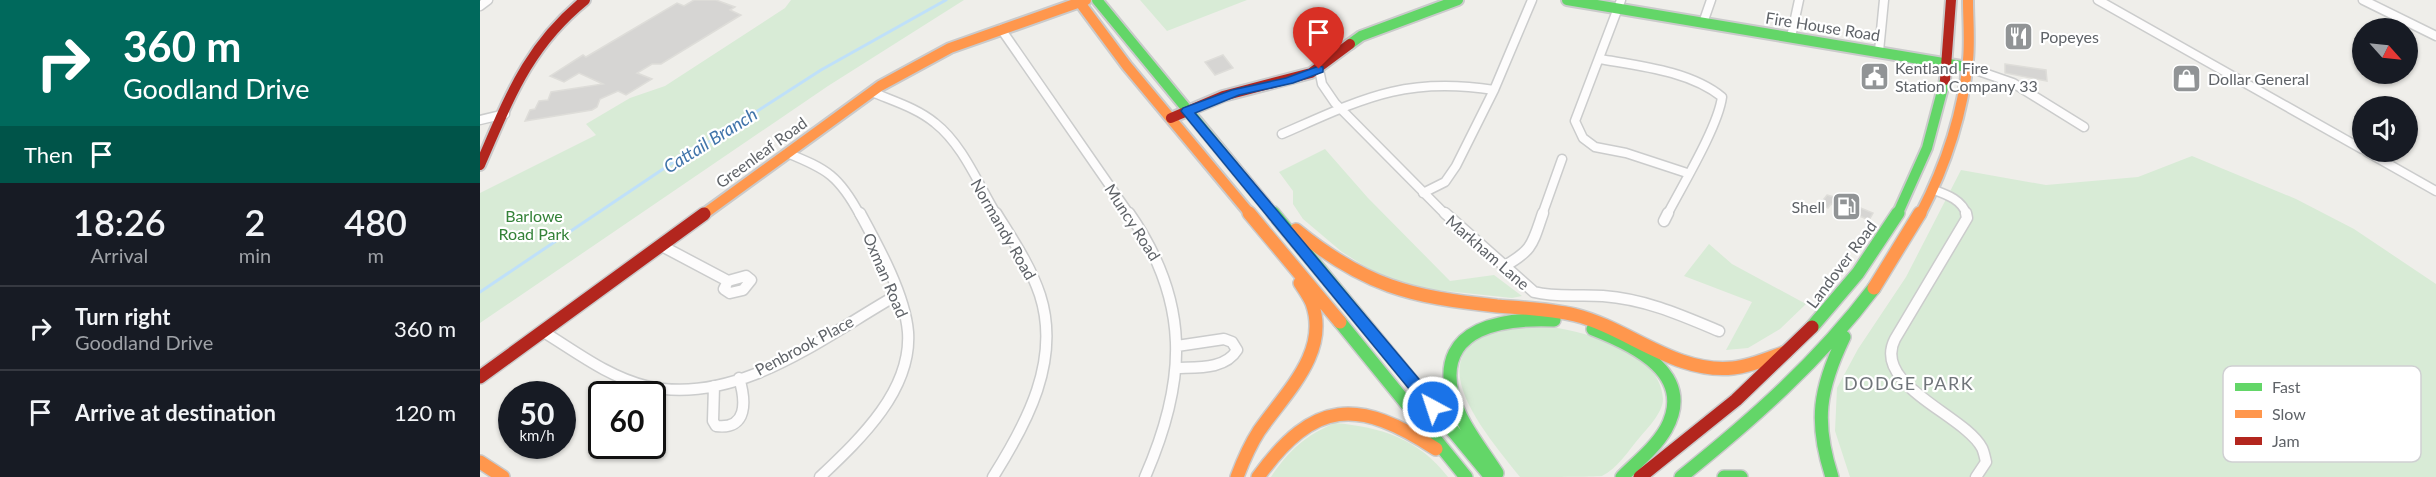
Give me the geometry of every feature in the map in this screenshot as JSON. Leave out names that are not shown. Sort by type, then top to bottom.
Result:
[{"type":"main road","points":[[480,165],[528,59],[538,43],[563,16],[585,0]]},
{"type":"main road","points":[[1098,0],[1187,111],[1491,477]]},
{"type":"main road","points":[[1171,118],[1236,92],[1288,81],[1319,69],[1340,49],[1361,36],[1458,0]]},
{"type":"main road","name":"Fire House Road","points":[[1567,0],[1620,4],[1703,23],[1967,67]]},
{"type":"main road","name":"Landover Road","points":[[1640,477],[1732,405],[1791,351],[1825,314],[1890,226],[1913,183],[1933,133],[1948,63],[1951,0]]},
{"type":"main road","points":[[1681,477],[1777,398],[1857,313],[1898,256],[1934,190],[1957,124],[1967,67],[1968,0]]},
{"type":"main road","points":[[1081,1],[1127,66],[1466,477]]},
{"type":"main road","name":"Greenleaf Road","points":[[480,377],[872,92],[929,58],[1001,29],[1081,1]]},
{"type":"main road","points":[[1913,183],[1934,190]]},
{"type":"main road","points":[[1260,199],[1310,244],[1339,265],[1360,277],[1393,290],[1427,298],[1551,310],[1582,316],[1619,328],[1688,362],[1714,368],[1740,367],[1791,351]]},
{"type":"main road","points":[[1237,477],[1256,436],[1306,367],[1315,333],[1315,318],[1308,296],[1261,228]]},
{"type":"main road","points":[[1832,477],[1819,437],[1817,403],[1826,370],[1857,313]]},
{"type":"main road","points":[[1499,477],[1457,405],[1450,384],[1450,365],[1459,346],[1474,331],[1496,321],[1521,318],[1562,321],[1596,330],[1639,350],[1666,374],[1674,397],[1670,420],[1622,477]]},
{"type":"main road","points":[[1258,477],[1274,449],[1299,428],[1320,418],[1352,413],[1376,416],[1409,429],[1466,477]]},
{"type":"main road","points":[[480,462],[503,477]]},
{"type":"main road","points":[[1724,477],[1741,477]]},
{"type":"street","points":[[480,6],[488,0]]},
{"type":"street","points":[[1423,193],[1438,187],[1450,176],[1465,151],[1532,0]]},
{"type":"street","points":[[1703,23],[1711,0]]},
{"type":"street","points":[[1791,37],[1798,0]]},
{"type":"street","points":[[1879,51],[1884,0]]},
{"type":"street","points":[[2098,0],[2352,143]]},
{"type":"street","points":[[2363,0],[2436,36]]},
{"type":"street","points":[[1620,4],[1575,121],[1577,129],[1583,138],[1595,147],[1626,153],[1687,173]]},
{"type":"street","name":"Muncy Road","points":[[1001,29],[1152,248],[1172,300],[1176,368],[1166,422],[1145,477]]},
{"type":"street","points":[[1600,59],[1699,82],[1716,90],[1722,97],[1721,105],[1701,148],[1664,221]]},
{"type":"street","points":[[1967,67],[1992,73],[2012,83],[2084,126]]},
{"type":"street","name":"Markham Lane","points":[[1319,69],[1326,92],[1340,109],[1423,193],[1503,267],[1534,292],[1553,297],[1603,296],[1657,305],[1719,331]]},
{"type":"street","points":[[1282,134],[1384,93],[1424,85],[1456,85],[1494,90]]},
{"type":"street","name":"Normandy Road","points":[[872,92],[917,112],[940,127],[988,200],[1023,260],[1043,307],[1046,350],[1039,387],[1014,443],[993,477]]},
{"type":"street","points":[[480,120],[505,114]]},
{"type":"street","name":"Oxman Road","points":[[787,153],[819,166],[842,183],[875,243],[908,325],[905,362],[887,402],[870,426],[820,477]]},
{"type":"street","points":[[1503,267],[1524,255],[1531,247],[1562,159]]},
{"type":"street","points":[[2385,162],[2436,191]]},
{"type":"street","points":[[1934,190],[1960,203],[1966,210],[1967,218],[1896,337],[1890,355],[1902,380],[1978,443],[1986,459],[1986,465],[1976,477]]},
{"type":"street","points":[[660,246],[728,281]]},
{"type":"street","name":"Penbrook Place","points":[[542,331],[598,364],[647,386],[683,389],[714,386],[788,357],[897,295]]},
{"type":"street","points":[[1176,346],[1224,339],[1233,342],[1237,350],[1232,359],[1225,362],[1176,368]]},
{"type":"street","points":[[714,386],[713,421],[716,426],[729,426],[741,417],[744,406],[745,394],[739,378]]},
{"type":"green space","name":"Barlowe Road Park","points":[[791,0],[964,0],[828,86],[480,323],[480,193],[596,135],[586,124],[630,98],[665,86],[785,8]]},
{"type":"green space","points":[[1140,0],[1247,0],[1167,31]]},
{"type":"green space","points":[[1325,149],[1368,198],[1450,281],[1494,275],[1522,296],[1512,298],[1427,289],[1387,280],[1342,252],[1303,219],[1293,204],[1293,191],[1279,172]]},
{"type":"green space","points":[[2192,156],[2296,199],[2354,229],[2436,284],[2436,477],[1850,477],[1835,431],[1837,388],[1858,349],[1906,277],[1961,170],[2046,185],[2138,177]]},
{"type":"green space","points":[[1709,244],[1732,264],[1806,304],[1780,329],[1748,348],[1726,350],[1752,302],[1684,276]]},
{"type":"green space","points":[[1520,324],[1560,328],[1607,341],[1628,351],[1646,364],[1658,380],[1663,399],[1658,414],[1613,469],[1602,476],[1520,477],[1472,411],[1462,388],[1460,367],[1467,349],[1486,334]]},
{"type":"green space","points":[[1335,423],[1368,428],[1398,437],[1425,453],[1448,477],[1271,477],[1284,459],[1299,445],[1315,433]]},
{"type":"building","points":[[694,0],[716,0],[735,7],[730,10],[741,15],[661,64],[652,64],[637,73],[652,79],[626,95],[618,91],[600,99],[597,107],[592,110],[525,121],[530,110],[535,109],[539,101],[548,100],[551,92],[603,84],[579,73],[564,82],[550,76],[677,3],[684,6]]},
{"type":"building","points":[[1223,55],[1233,68],[1215,75],[1205,62]]},
{"type":"building","points":[[2005,64],[2046,70],[2047,81],[2005,73]]},
{"type":"building","name":"Shell","points":[[1827,195],[1873,213],[1869,220],[1831,204],[1828,208],[1820,204]]},
{"type":"waterway","name":"Cattail Branch","points":[[480,292],[675,161],[714,139],[821,70],[946,0]]},
{"type":"traffic: fast","points":[[1097,0],[1491,477]]},
{"type":"traffic: fast","points":[[1350,44],[1361,36],[1458,0]]},
{"type":"traffic: fast","points":[[1567,0],[1967,67]]},
{"type":"traffic: fast","points":[[1812,327],[1858,273],[1898,213],[1927,148],[1938,115],[1945,80]]},
{"type":"traffic: fast","points":[[1681,477],[1759,412],[1809,366],[1854,315],[1874,288]]},
{"type":"traffic: fast","points":[[1497,473],[1460,414],[1452,393],[1450,370],[1454,353],[1464,339],[1496,324],[1515,320],[1554,320]]},
{"type":"traffic: fast","points":[[1340,322],[1466,477]]},
{"type":"traffic: fast","points":[[1593,329],[1624,342],[1653,361],[1664,373],[1672,387],[1674,402],[1666,428],[1649,451],[1622,477]]},
{"type":"traffic: fast","points":[[1832,477],[1822,439],[1820,406],[1828,373],[1844,337]]},
{"type":"traffic: fast","points":[[1724,477],[1741,477]]},
{"type":"traffic: slow","points":[[1078,0],[1127,66],[1340,322]]},
{"type":"traffic: slow","points":[[704,214],[880,86],[950,48],[1086,0]]},
{"type":"traffic: slow","points":[[1874,288],[1907,238],[1946,157],[1962,99],[1968,60],[1968,0]]},
{"type":"traffic: slow","points":[[1296,230],[1344,266],[1390,287],[1441,299],[1576,315],[1613,328],[1668,355],[1705,367],[1733,368],[1756,363],[1786,352]]},
{"type":"traffic: slow","points":[[1237,477],[1259,431],[1292,388],[1310,356],[1315,339],[1316,321],[1312,303],[1300,283]]},
{"type":"traffic: slow","points":[[1258,477],[1277,451],[1296,432],[1317,420],[1338,414],[1361,414],[1385,420],[1410,432],[1436,449]]},
{"type":"traffic: slow","points":[[480,462],[503,477]]},
{"type":"traffic: jam","points":[[480,165],[510,96],[533,54],[565,17],[585,0]]},
{"type":"traffic: jam","points":[[1945,80],[1951,0]]},
{"type":"traffic: jam","points":[[1171,118],[1223,96],[1311,73],[1350,44]]},
{"type":"traffic: jam","points":[[480,377],[704,214]]},
{"type":"traffic: jam","points":[[1640,477],[1736,400],[1812,327]]},
{"type":"place","name":"Popeyes","points":[[2019,36]]},
{"type":"place","name":"Kentland Fire Station Company 33","points":[[1874,76]]},
{"type":"place","name":"Dollar General","points":[[2187,78]]},
{"type":"place","name":"Shell","points":[[1846,206]]},
{"type":"district","name":"DODGE PARK","points":[[1909,383]]},
{"type":"route","points":[[1319,69],[1288,81],[1236,92],[1187,111],[1433,407]]}]
